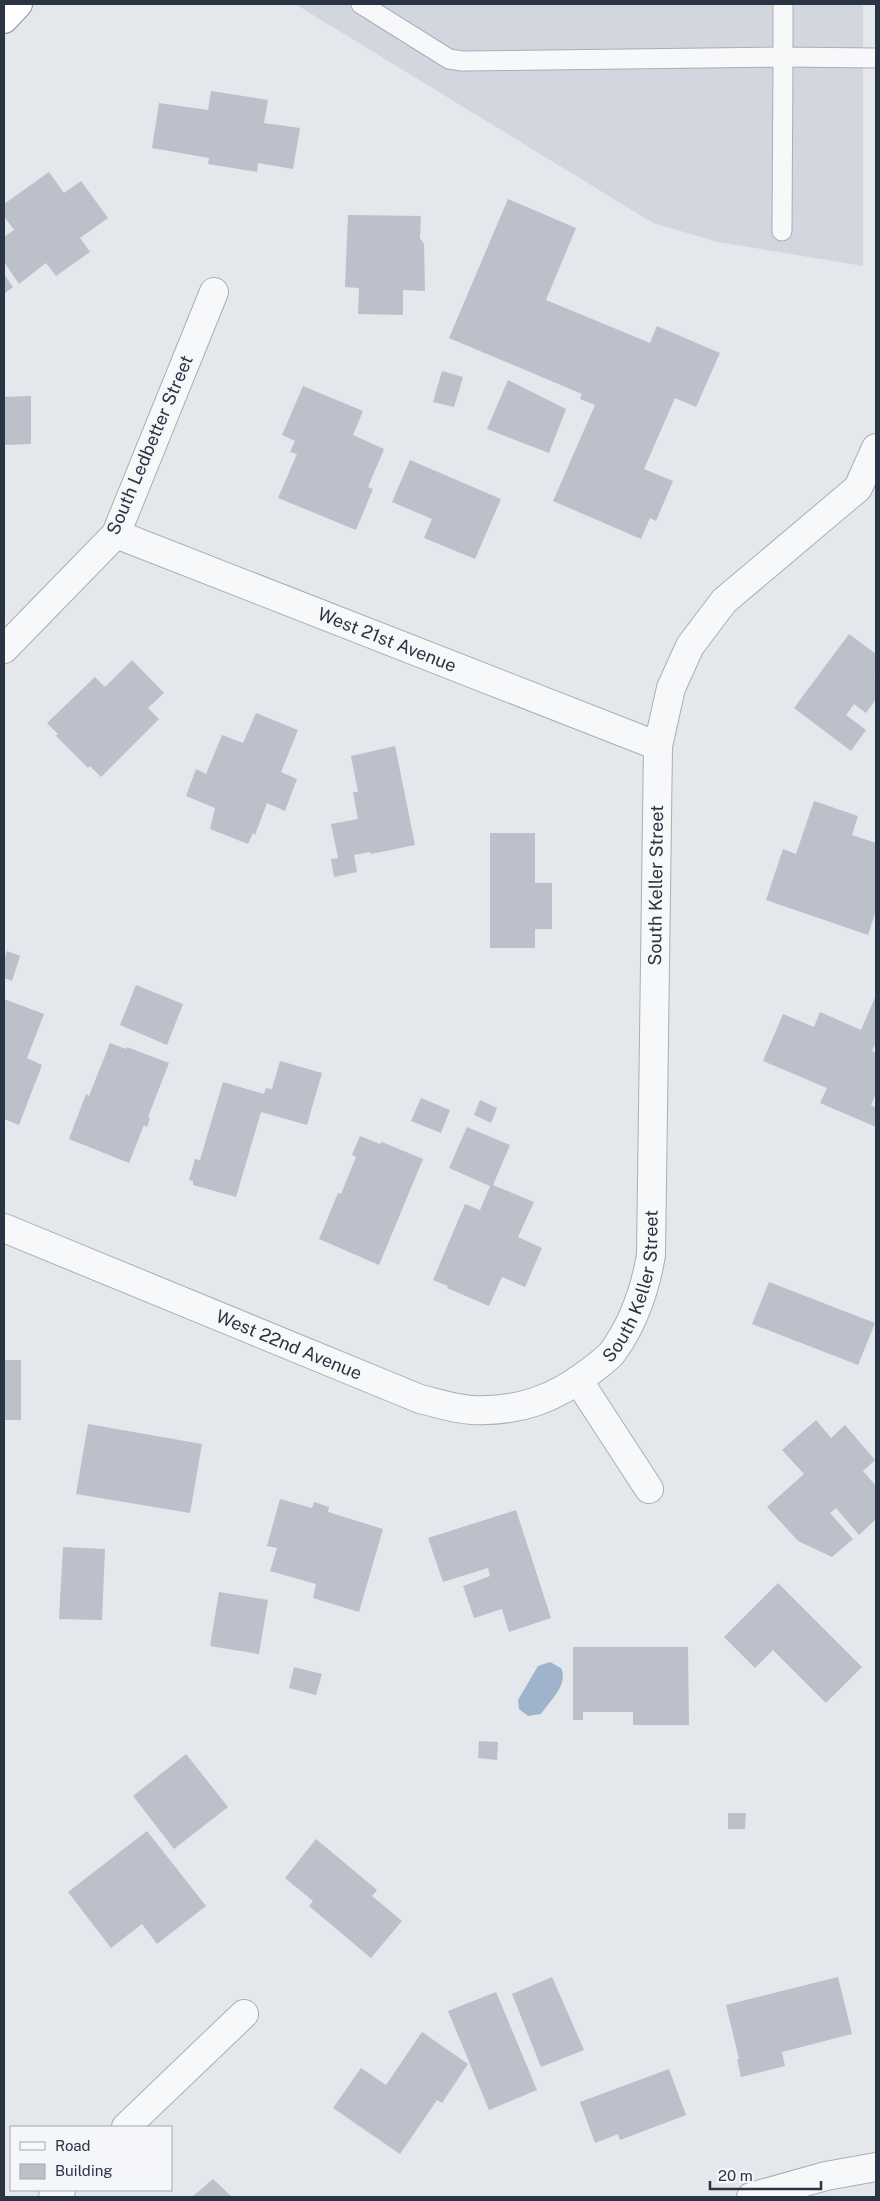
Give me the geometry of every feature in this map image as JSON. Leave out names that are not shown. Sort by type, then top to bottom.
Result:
[{"type":"highway","points":[[4,19],[18,4]]},
{"type":"street","name":"South Ledbetter Street","points":[[4,649],[116,534],[214,292]]},
{"type":"street","name":"South Keller Street","points":[[578,1380],[611,1354],[634,1316],[646,1285],[651,1255],[658,746],[671,688],[690,646],[724,601],[858,488],[876,448]]},
{"type":"street","name":"West 21st Avenue","points":[[116,534],[658,746]]},
{"type":"street","name":"West 22nd Avenue","points":[[4,1228],[428,1401],[472,1410],[523,1405],[554,1395],[578,1380]]},
{"type":"street","points":[[578,1380],[649,1489]]},
{"type":"street","points":[[127,2126],[244,2014]]},
{"type":"street","points":[[751,2197],[826,2176],[876,2168]]},
{"type":"lane","points":[[361,4],[449,59],[462,61],[783,57],[876,58]]},
{"type":"lane","points":[[782,231],[783,4]]},
{"type":"shaded area","points":[[295,4],[863,4],[863,266],[718,242],[653,223]]},
{"type":"water","points":[[550,1662],[561,1668],[563,1680],[561,1686],[541,1714],[528,1716],[519,1709],[518,1700],[538,1666]]},
{"type":"building","points":[[211,91],[268,100],[264,123],[300,128],[293,169],[258,163],[257,172],[208,164],[209,158],[152,148],[159,103],[208,110]]},
{"type":"building","points":[[49,172],[64,193],[81,181],[108,218],[80,238],[90,252],[56,276],[46,263],[19,284],[4,262],[4,237],[14,230],[4,216],[4,204]]},
{"type":"building","points":[[508,199],[576,228],[546,300],[650,343],[657,326],[720,353],[696,407],[675,398],[644,469],[673,481],[656,521],[650,518],[641,539],[553,501],[595,405],[580,399],[582,394],[449,338]]},
{"type":"building","points":[[348,215],[421,216],[420,238],[424,244],[425,291],[403,290],[403,315],[358,314],[359,288],[345,287]]},
{"type":"building","points":[[4,274],[13,287],[4,294]]},
{"type":"building","points":[[442,371],[463,377],[454,407],[433,402]]},
{"type":"building","points":[[508,380],[566,409],[549,453],[487,429]]},
{"type":"building","points":[[303,386],[363,411],[353,435],[384,449],[368,487],[373,489],[356,530],[278,498],[297,454],[290,452],[295,441],[282,435]]},
{"type":"building","points":[[31,396],[31,444],[4,445],[4,397]]},
{"type":"building","points":[[410,460],[501,499],[475,559],[424,538],[432,519],[392,502]]},
{"type":"building","points":[[849,634],[876,654],[876,673],[874,677],[876,678],[876,699],[866,713],[854,704],[846,715],[866,730],[851,751],[794,708]]},
{"type":"building","points":[[132,660],[164,693],[148,708],[159,719],[101,777],[90,766],[88,768],[56,736],[58,734],[47,723],[95,677],[105,687]]},
{"type":"building","points":[[256,713],[298,730],[281,772],[297,779],[285,811],[267,803],[255,835],[253,833],[248,844],[210,829],[215,808],[186,796],[196,769],[206,774],[222,735],[243,743]]},
{"type":"building","points":[[395,746],[415,845],[371,854],[370,852],[354,855],[357,872],[334,877],[331,859],[338,858],[331,824],[358,819],[353,792],[358,792],[351,756]]},
{"type":"building","points":[[814,801],[858,816],[852,835],[876,843],[876,910],[868,935],[766,900],[783,849],[796,854]]},
{"type":"building","points":[[490,833],[535,833],[535,883],[552,883],[552,929],[535,929],[535,948],[490,948]]},
{"type":"building","points":[[7,951],[20,956],[12,981],[4,978],[4,960]]},
{"type":"building","points":[[136,985],[183,1004],[167,1045],[120,1025]]},
{"type":"building","points":[[876,995],[876,1042],[872,1051],[876,1053],[876,1093],[871,1105],[876,1108],[876,1127],[820,1103],[827,1088],[763,1061],[783,1014],[814,1027],[820,1012],[861,1030]]},
{"type":"building","points":[[4,999],[44,1014],[27,1058],[42,1065],[19,1125],[4,1119]]},
{"type":"building","points":[[110,1043],[126,1049],[127,1047],[169,1063],[148,1117],[150,1118],[147,1127],[144,1125],[129,1163],[69,1139],[86,1094],[89,1096]]},
{"type":"building","points":[[280,1061],[322,1073],[307,1125],[261,1112],[236,1197],[193,1185],[193,1181],[189,1180],[195,1159],[200,1160],[223,1082],[264,1094],[266,1088],[272,1089]]},
{"type":"building","points":[[421,1098],[450,1110],[441,1133],[411,1121]]},
{"type":"building","points":[[480,1100],[497,1108],[491,1123],[474,1115]]},
{"type":"building","points":[[467,1127],[510,1145],[493,1185],[534,1202],[518,1237],[542,1248],[525,1287],[502,1277],[489,1306],[433,1280],[465,1204],[480,1210],[490,1186],[449,1168]]},
{"type":"building","points":[[360,1136],[380,1144],[382,1142],[423,1159],[379,1265],[319,1239],[338,1193],[341,1194],[356,1157],[352,1155]]},
{"type":"building","points":[[769,1282],[875,1323],[858,1365],[752,1324]]},
{"type":"building","points":[[4,1360],[21,1360],[21,1420],[4,1420]]},
{"type":"building","points":[[816,1420],[831,1438],[845,1425],[875,1460],[863,1471],[876,1486],[876,1519],[859,1535],[836,1508],[830,1513],[853,1539],[832,1557],[798,1541],[767,1507],[804,1474],[782,1450]]},
{"type":"building","points":[[88,1424],[202,1444],[190,1513],[76,1494]]},
{"type":"building","points":[[280,1499],[312,1508],[314,1502],[329,1507],[328,1512],[383,1529],[359,1612],[313,1598],[316,1584],[270,1571],[277,1548],[267,1546]]},
{"type":"building","points":[[516,1510],[551,1618],[509,1632],[502,1609],[474,1618],[463,1586],[490,1576],[488,1568],[443,1582],[428,1538]]},
{"type":"building","points":[[63,1547],[105,1549],[102,1620],[59,1619]]},
{"type":"building","points":[[778,1583],[862,1667],[826,1703],[773,1650],[755,1668],[724,1637]]},
{"type":"building","points":[[219,1592],[268,1600],[259,1654],[210,1646]]},
{"type":"building","points":[[573,1647],[688,1647],[689,1725],[633,1725],[633,1712],[583,1712],[583,1720],[573,1720]]},
{"type":"building","points":[[294,1667],[322,1674],[316,1695],[289,1688]]},
{"type":"building","points":[[479,1741],[498,1742],[497,1760],[478,1758]]},
{"type":"building","points":[[186,1754],[228,1807],[174,1849],[133,1796]]},
{"type":"building","points":[[728,1813],[746,1813],[745,1829],[728,1829]]},
{"type":"building","points":[[147,1831],[206,1906],[157,1944],[142,1924],[111,1948],[68,1892]]},
{"type":"building","points":[[316,1839],[377,1890],[372,1896],[402,1921],[371,1958],[309,1906],[313,1901],[285,1878]]},
{"type":"building","points":[[552,1977],[584,2050],[541,2067],[512,1994]]},
{"type":"building","points":[[838,1977],[852,2034],[782,2052],[785,2066],[741,2077],[737,2059],[739,2059],[726,2005]]},
{"type":"building","points":[[496,1992],[537,2090],[489,2110],[448,2011]]},
{"type":"building","points":[[422,2032],[468,2064],[442,2103],[437,2100],[400,2154],[333,2108],[361,2068],[386,2085]]},
{"type":"building","points":[[669,2069],[686,2115],[620,2140],[618,2134],[595,2143],[580,2102]]},
{"type":"building","points":[[213,2179],[232,2197],[192,2197]]}]
